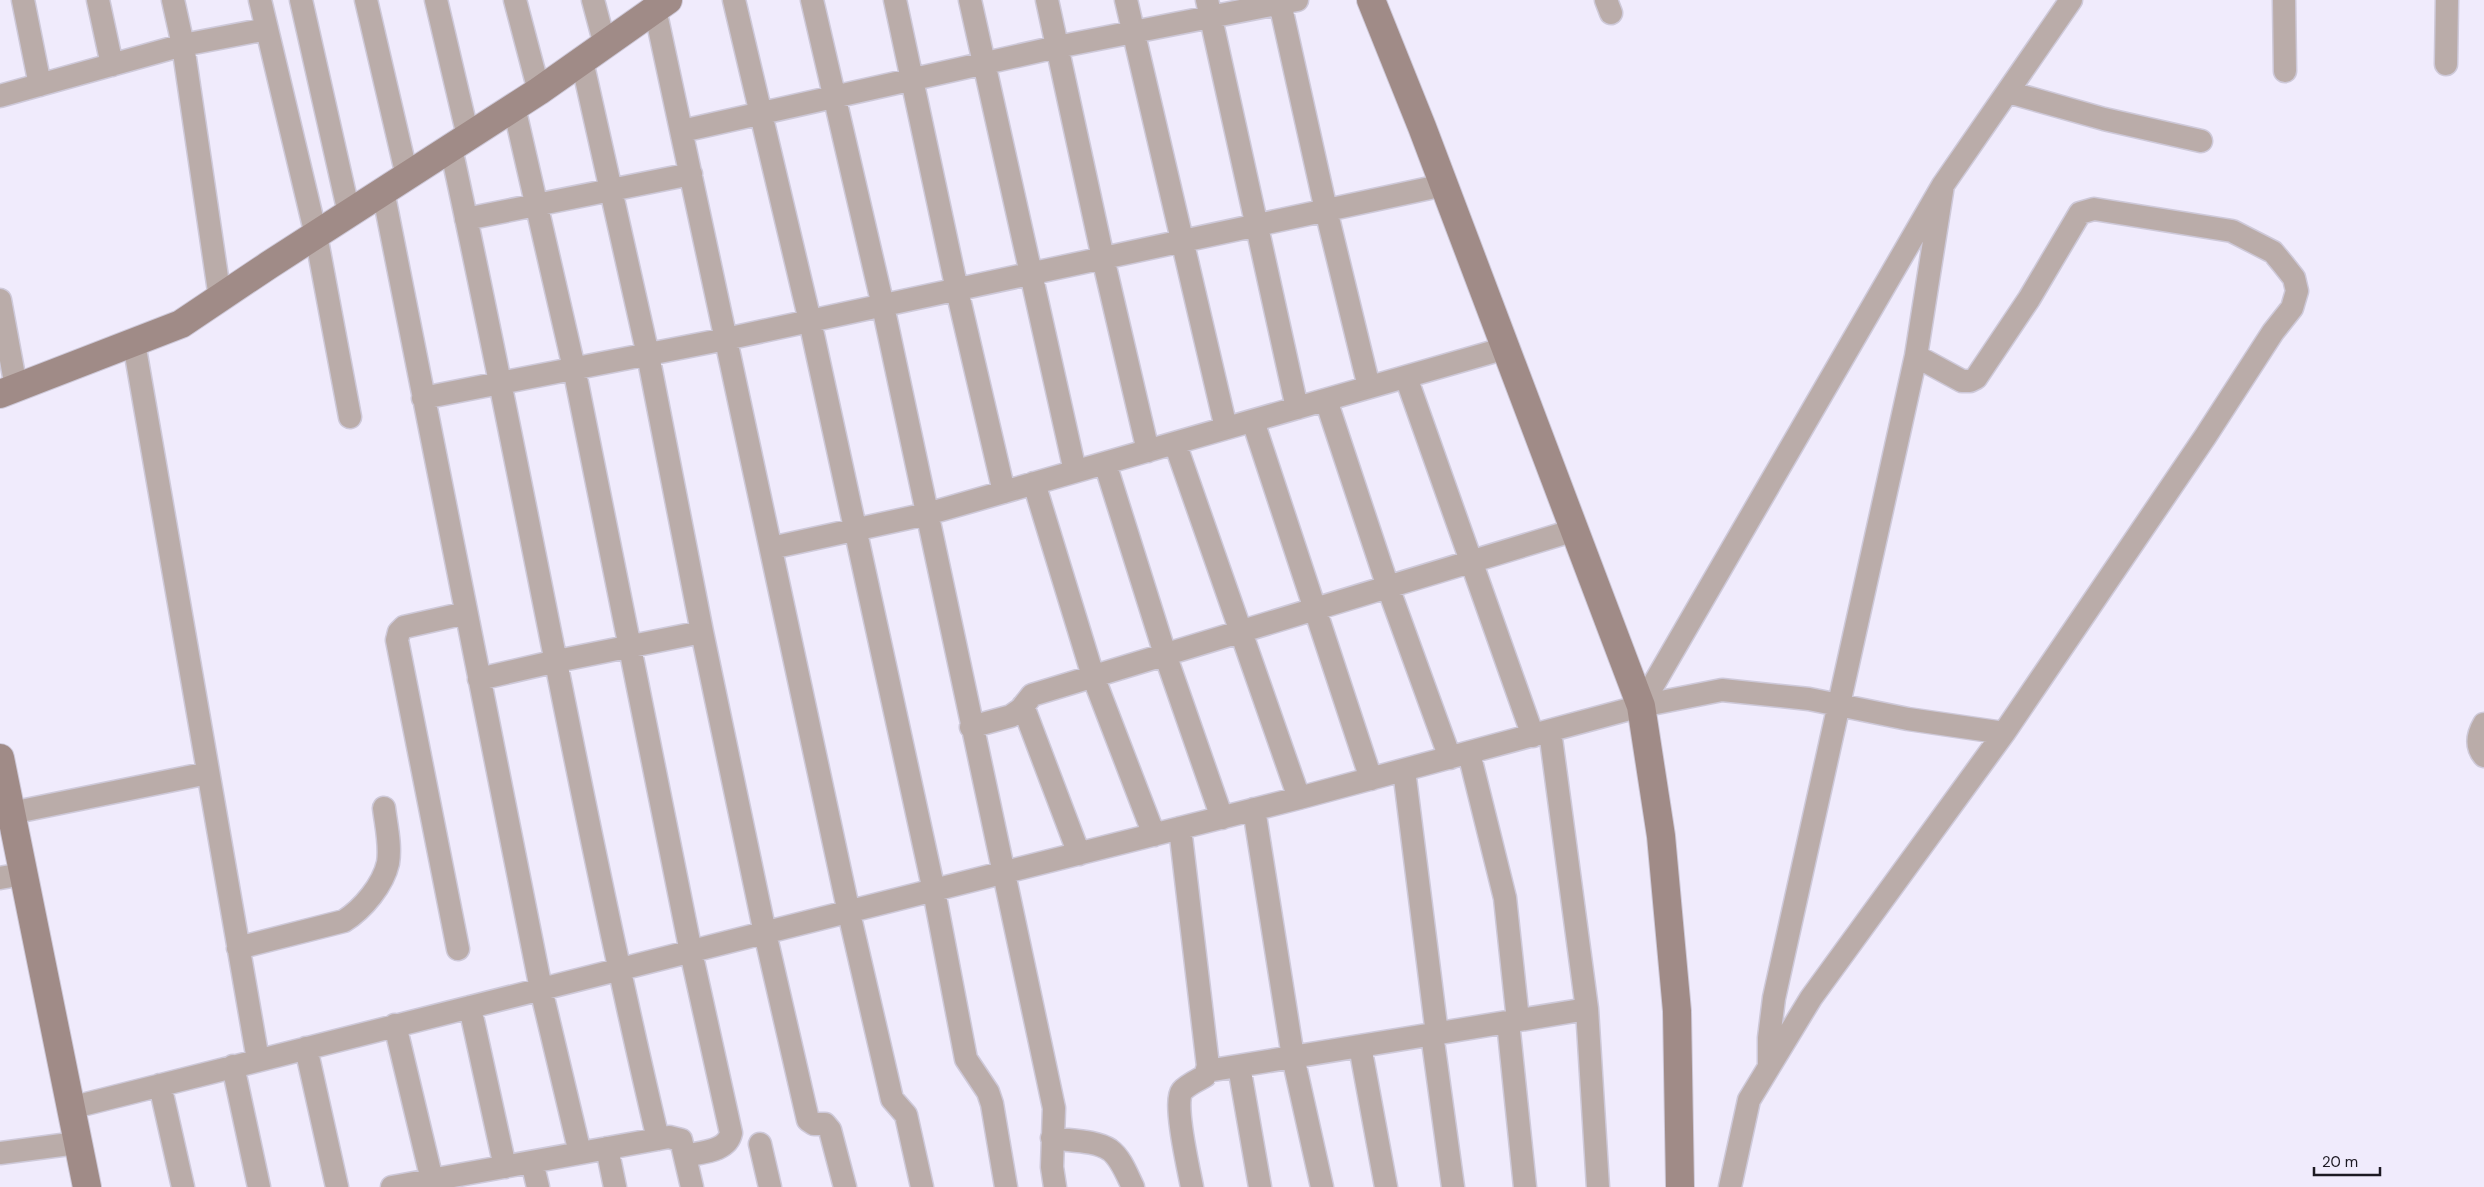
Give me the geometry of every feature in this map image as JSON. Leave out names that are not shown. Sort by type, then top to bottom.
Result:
[{"type":"street","points":[[22,0],[40,85]]},
{"type":"street","points":[[98,0],[112,65]]},
{"type":"street","points":[[174,0],[183,45],[220,298]]},
{"type":"street","points":[[260,0],[316,234],[350,417]]},
{"type":"street","points":[[301,0],[349,213]]},
{"type":"street","points":[[366,0],[407,176]]},
{"type":"street","points":[[436,0],[459,142],[466,219],[502,382],[618,970],[658,1139]]},
{"type":"street","points":[[515,0],[539,91]]},
{"type":"street","points":[[593,0],[604,45]]},
{"type":"street","points":[[734,0],[810,321],[934,891],[966,1059],[988,1092],[992,1104],[1006,1187]]},
{"type":"street","points":[[812,0],[883,306],[1054,1108],[1052,1138],[1055,1187]]},
{"type":"street","points":[[895,0],[956,290],[1004,492]]},
{"type":"street","points":[[970,0],[1033,274],[1075,471]]},
{"type":"street","points":[[1047,0],[1103,258],[1148,451]]},
{"type":"street","points":[[1126,0],[1226,428]]},
{"type":"street","points":[[1371,0],[1444,185],[1641,706],[1661,836],[1677,1011],[1680,1187]]},
{"type":"street","points":[[1641,706],[1943,185],[2071,0]]},
{"type":"street","points":[[2284,0],[2286,71]]},
{"type":"street","points":[[2446,64],[2447,0]]},
{"type":"street","points":[[682,131],[761,115],[834,96],[985,62],[1134,34],[1209,9],[1289,2],[1326,210],[1369,387]]},
{"type":"street","points":[[0,300],[8,391],[181,324],[316,234],[539,91],[662,4],[690,174],[849,913],[892,1099],[906,1115],[922,1187]]},
{"type":"street","points":[[1209,9],[1255,226],[1297,408]]},
{"type":"street","points":[[0,96],[183,45],[267,29]]},
{"type":"street","points":[[582,61],[648,355],[702,632],[765,934],[808,1120],[814,1124],[825,1124],[830,1130],[844,1187]]},
{"type":"street","points":[[2008,92],[2104,119],[2202,141]]},
{"type":"street","points":[[514,107],[574,368],[690,952],[731,1133],[725,1146],[685,1156]]},
{"type":"street","points":[[466,219],[690,174]]},
{"type":"street","points":[[423,398],[726,339],[1444,185]]},
{"type":"street","points":[[1769,1067],[1769,1038],[1774,998],[1837,705],[1916,356],[1943,185]]},
{"type":"street","points":[[383,191],[541,989],[580,1153]]},
{"type":"street","points":[[1730,1187],[1749,1100],[1811,998],[2004,733],[2205,437],[2272,332],[2292,308],[2297,291],[2294,278],[2273,252],[2232,231],[2094,209],[2085,210],[2080,213],[2029,299],[1976,378],[1970,381],[1962,381],[1916,356]]},
{"type":"street","points":[[134,343],[258,1060]]},
{"type":"street","points":[[771,548],[855,528],[927,514],[1506,348]]},
{"type":"street","points":[[1406,377],[1470,562],[1541,734],[1588,1009],[1598,1187]]},
{"type":"street","points":[[1326,400],[1388,587],[1460,755],[1506,898],[1525,1187]]},
{"type":"street","points":[[1253,421],[1371,779]]},
{"type":"street","points":[[1175,443],[1299,798]]},
{"type":"street","points":[[1105,463],[1165,654],[1222,818]]},
{"type":"street","points":[[1034,483],[1093,676],[1154,835]]},
{"type":"street","points":[[972,727],[1011,716],[1032,695],[1574,530]]},
{"type":"street","points":[[458,949],[397,640],[399,632],[404,627],[466,613]]},
{"type":"street","points":[[479,679],[557,661],[702,632]]},
{"type":"street","points":[[70,1108],[1222,818],[1641,706],[1722,690],[1809,699],[1908,719],[2004,733]]},
{"type":"street","points":[[1023,706],[1079,854]]},
{"type":"street","points":[[2484,724],[2479,732],[2478,741],[2479,750],[2484,756]]},
{"type":"street","points":[[0,758],[11,813],[12,876],[70,1108],[87,1187]]},
{"type":"street","points":[[1404,770],[1453,1187]]},
{"type":"street","points":[[11,813],[208,773]]},
{"type":"street","points":[[238,948],[344,921],[355,914],[384,874],[388,862],[389,850],[384,808]]},
{"type":"street","points":[[1254,809],[1293,1057],[1322,1187]]},
{"type":"street","points":[[1180,828],[1207,1071],[1205,1076],[1182,1090],[1179,1095],[1180,1119],[1192,1187]]},
{"type":"street","points":[[470,1007],[505,1167]]},
{"type":"street","points":[[1207,1071],[1588,1009]]},
{"type":"street","points":[[395,1026],[432,1180]]},
{"type":"street","points":[[1360,1046],[1386,1187]]},
{"type":"street","points":[[306,1048],[337,1187]]},
{"type":"street","points":[[233,1066],[260,1187]]},
{"type":"street","points":[[1239,1066],[1260,1187]]},
{"type":"street","points":[[160,1085],[183,1187]]},
{"type":"street","points":[[404,1186],[432,1180],[474,1180],[505,1167],[676,1137],[681,1140],[692,1187]]},
{"type":"street","points":[[1052,1138],[1100,1145],[1111,1150],[1119,1160],[1133,1187]]},
{"type":"street","points":[[0,1153],[77,1143]]},
{"type":"street","points":[[760,1144],[770,1187]]},
{"type":"street","points":[[606,1148],[615,1187]]},
{"type":"street","points":[[532,1162],[538,1187]]}]
